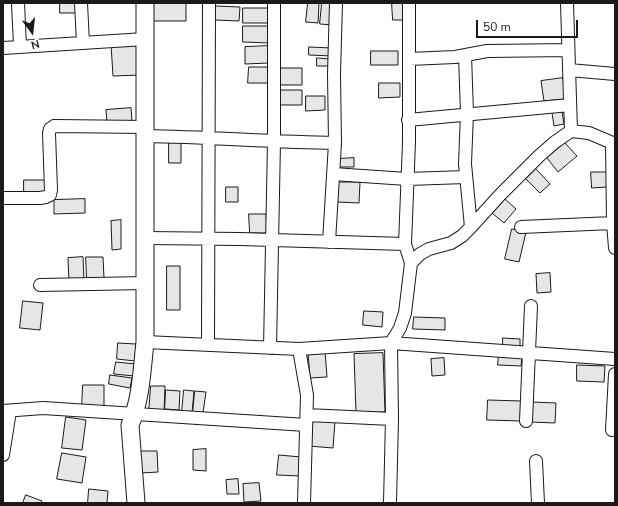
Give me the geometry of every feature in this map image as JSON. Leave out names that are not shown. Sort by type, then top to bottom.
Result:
[{"type":"street","points":[[18,3],[20,46]]},
{"type":"street","points":[[81,3],[82,43]]},
{"type":"street","points":[[136,503],[130,425],[135,414],[145,342],[145,3]]},
{"type":"street","points":[[208,345],[209,3]]},
{"type":"street","points":[[270,348],[273,240],[274,3]]},
{"type":"street","points":[[329,242],[335,143],[334,74],[336,3]]},
{"type":"street","points":[[390,503],[392,419],[391,343],[400,328],[405,313],[411,263],[405,244],[408,179],[410,59],[409,3]]},
{"type":"street","points":[[567,3],[571,131]]},
{"type":"street","points":[[3,48],[145,39]]},
{"type":"street","points":[[410,59],[446,57],[487,51],[568,50]]},
{"type":"street","points":[[465,55],[467,114],[465,164],[466,189],[471,227]]},
{"type":"street","points":[[569,70],[615,74]]},
{"type":"street","points":[[408,120],[570,105]]},
{"type":"street","points":[[3,198],[46,198],[50,195],[49,133],[50,129],[54,126],[274,142],[335,143]]},
{"type":"street","points":[[411,263],[420,254],[429,249],[451,243],[462,236],[538,156],[554,142],[571,131],[589,133],[613,144],[613,223],[615,248]]},
{"type":"street","points":[[333,174],[408,179],[466,177]]},
{"type":"street","points":[[521,227],[613,223]]},
{"type":"street","points":[[146,238],[405,244]]},
{"type":"street","points":[[40,285],[145,283]]},
{"type":"street","points":[[526,421],[532,306]]},
{"type":"street","points":[[145,342],[299,350],[391,343],[615,359]]},
{"type":"street","points":[[299,350],[307,395],[304,503]]},
{"type":"street","points":[[612,430],[615,374]]},
{"type":"street","points":[[3,455],[7,411],[42,408],[135,414],[307,420],[392,419]]},
{"type":"street","points":[[536,461],[538,503]]},
{"type":"building","points":[[60,3],[79,3],[79,13],[60,13]]},
{"type":"building","points":[[154,3],[186,3],[186,21],[154,21]]},
{"type":"building","points":[[308,3],[319,3],[318,23],[306,22]]},
{"type":"building","points":[[322,3],[333,3],[332,25],[320,24]]},
{"type":"building","points":[[392,3],[404,3],[405,20],[393,20]]},
{"type":"building","points":[[216,6],[240,7],[239,21],[215,20]]},
{"type":"building","points":[[243,8],[270,8],[270,23],[243,23]]},
{"type":"building","points":[[243,26],[269,26],[269,43],[243,42]]},
{"type":"building","points":[[140,43],[142,75],[113,76],[111,44]]},
{"type":"building","points":[[269,46],[269,63],[245,64],[245,47]]},
{"type":"building","points":[[309,47],[332,48],[332,56],[309,55]]},
{"type":"building","points":[[371,51],[398,51],[398,65],[371,65]]},
{"type":"building","points":[[317,58],[332,59],[332,66],[317,66]]},
{"type":"building","points":[[249,67],[269,67],[269,83],[248,83]]},
{"type":"building","points":[[279,68],[302,68],[302,85],[279,85]]},
{"type":"building","points":[[563,78],[565,99],[544,101],[541,81]]},
{"type":"building","points":[[379,83],[400,83],[400,97],[379,98]]},
{"type":"building","points":[[279,90],[302,90],[302,105],[279,105]]},
{"type":"building","points":[[306,96],[325,96],[325,110],[306,111]]},
{"type":"building","points":[[131,108],[132,121],[107,123],[106,110]]},
{"type":"building","points":[[562,111],[564,124],[554,126],[552,113]]},
{"type":"building","points":[[169,142],[181,142],[181,163],[169,163]]},
{"type":"building","points":[[565,143],[577,156],[558,172],[547,158]]},
{"type":"building","points":[[354,158],[354,167],[338,167],[338,159]]},
{"type":"building","points":[[536,169],[550,184],[540,193],[526,179]]},
{"type":"building","points":[[591,172],[607,172],[607,187],[592,188]]},
{"type":"building","points":[[24,180],[46,180],[46,193],[24,193]]},
{"type":"building","points":[[338,182],[360,182],[359,203],[337,202]]},
{"type":"building","points":[[226,187],[238,187],[238,202],[226,202]]},
{"type":"building","points":[[85,199],[85,213],[54,214],[54,200]]},
{"type":"building","points":[[505,199],[516,209],[504,223],[492,213]]},
{"type":"building","points":[[249,214],[266,214],[267,233],[250,233]]},
{"type":"building","points":[[121,220],[121,249],[112,250],[111,221]]},
{"type":"building","points":[[512,229],[526,232],[519,262],[505,259]]},
{"type":"building","points":[[83,257],[84,281],[69,282],[68,258]]},
{"type":"building","points":[[86,257],[103,257],[104,278],[87,279]]},
{"type":"building","points":[[167,266],[180,266],[180,310],[167,310]]},
{"type":"building","points":[[550,273],[551,292],[537,293],[536,274]]},
{"type":"building","points":[[23,301],[43,303],[40,330],[20,328]]},
{"type":"building","points":[[364,311],[383,312],[382,327],[363,325]]},
{"type":"building","points":[[414,317],[445,318],[445,330],[413,329]]},
{"type":"building","points":[[503,338],[520,339],[520,347],[503,347]]},
{"type":"building","points":[[118,343],[136,344],[135,361],[117,359]]},
{"type":"building","points":[[325,351],[327,377],[310,378],[308,352]]},
{"type":"building","points":[[383,353],[385,412],[356,413],[354,354]]},
{"type":"building","points":[[499,354],[522,356],[521,366],[498,365]]},
{"type":"building","points":[[444,358],[445,375],[432,376],[431,359]]},
{"type":"building","points":[[116,362],[136,364],[134,376],[114,374]]},
{"type":"building","points":[[577,365],[605,366],[604,382],[577,381]]},
{"type":"building","points":[[110,375],[132,378],[130,388],[109,384]]},
{"type":"building","points":[[83,385],[104,385],[104,408],[82,407]]},
{"type":"building","points":[[151,386],[165,386],[164,413],[149,412]]},
{"type":"building","points":[[166,390],[180,391],[179,410],[165,409]]},
{"type":"building","points":[[184,390],[194,391],[192,413],[182,412]]},
{"type":"building","points":[[195,391],[206,392],[203,413],[193,413]]},
{"type":"building","points":[[488,400],[522,401],[521,421],[487,420]]},
{"type":"building","points":[[531,402],[556,403],[555,423],[530,422]]},
{"type":"building","points":[[66,417],[86,420],[82,450],[62,448]]},
{"type":"building","points":[[310,419],[335,421],[333,448],[308,446]]},
{"type":"building","points":[[206,449],[206,471],[193,470],[193,450]]},
{"type":"building","points":[[140,451],[157,451],[158,472],[141,473]]},
{"type":"building","points":[[62,453],[86,457],[82,483],[57,479]]},
{"type":"building","points":[[279,455],[301,457],[300,476],[277,475]]},
{"type":"building","points":[[238,479],[239,494],[227,494],[226,480]]},
{"type":"building","points":[[259,483],[261,501],[244,502],[243,484]]},
{"type":"building","points":[[89,489],[108,491],[107,503],[88,503]]},
{"type":"building","points":[[26,495],[42,501],[41,503],[23,503]]}]
